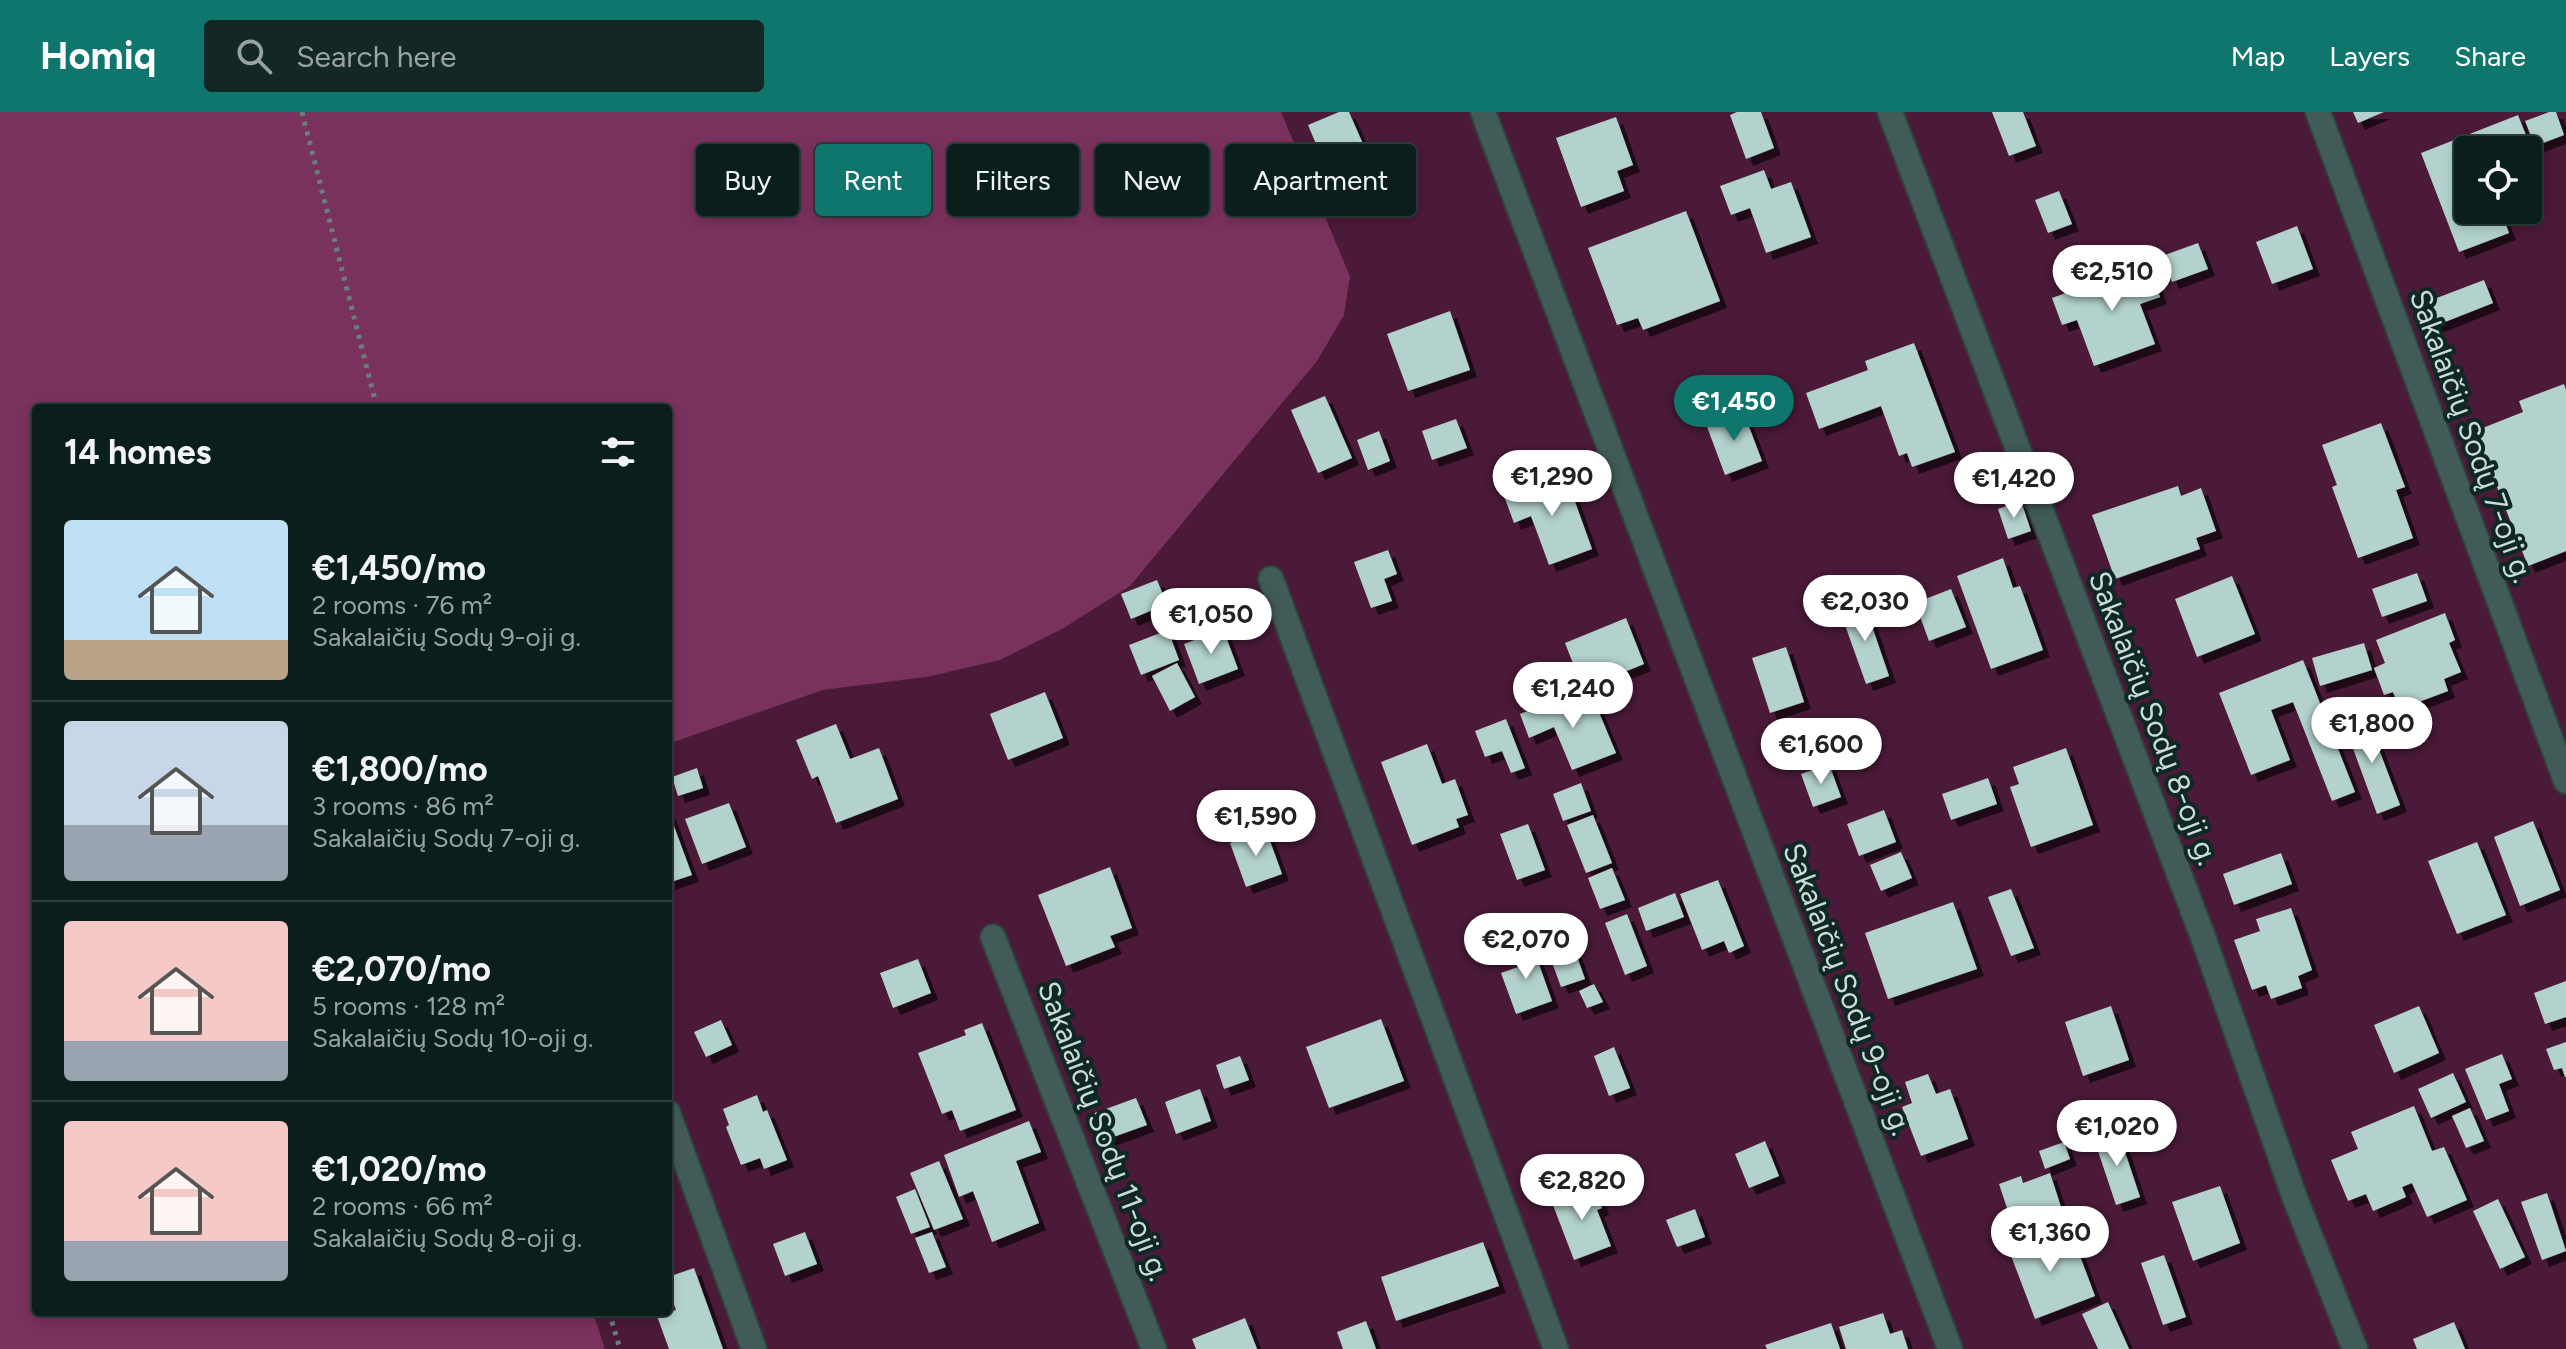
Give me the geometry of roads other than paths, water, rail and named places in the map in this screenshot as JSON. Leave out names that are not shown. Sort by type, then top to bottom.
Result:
[{"type":"street","name":"Sakalaičių Sodų 9-oji g.","points":[[1483,112],[1950,1349]]},
{"type":"street","name":"Sakalaičių Sodų 8-oji g.","points":[[1890,112],[2203,937],[2296,1201],[2355,1349]]},
{"type":"street","name":"Sakalaičių Sodų 7-oji g.","points":[[2318,112],[2566,781]]},
{"type":"street","points":[[1271,579],[1556,1349]]},
{"type":"street","name":"Sakalaičių Sodų 11-oji g.","points":[[993,937],[1154,1349]]},
{"type":"street","points":[[672,1124],[754,1349]]}]
